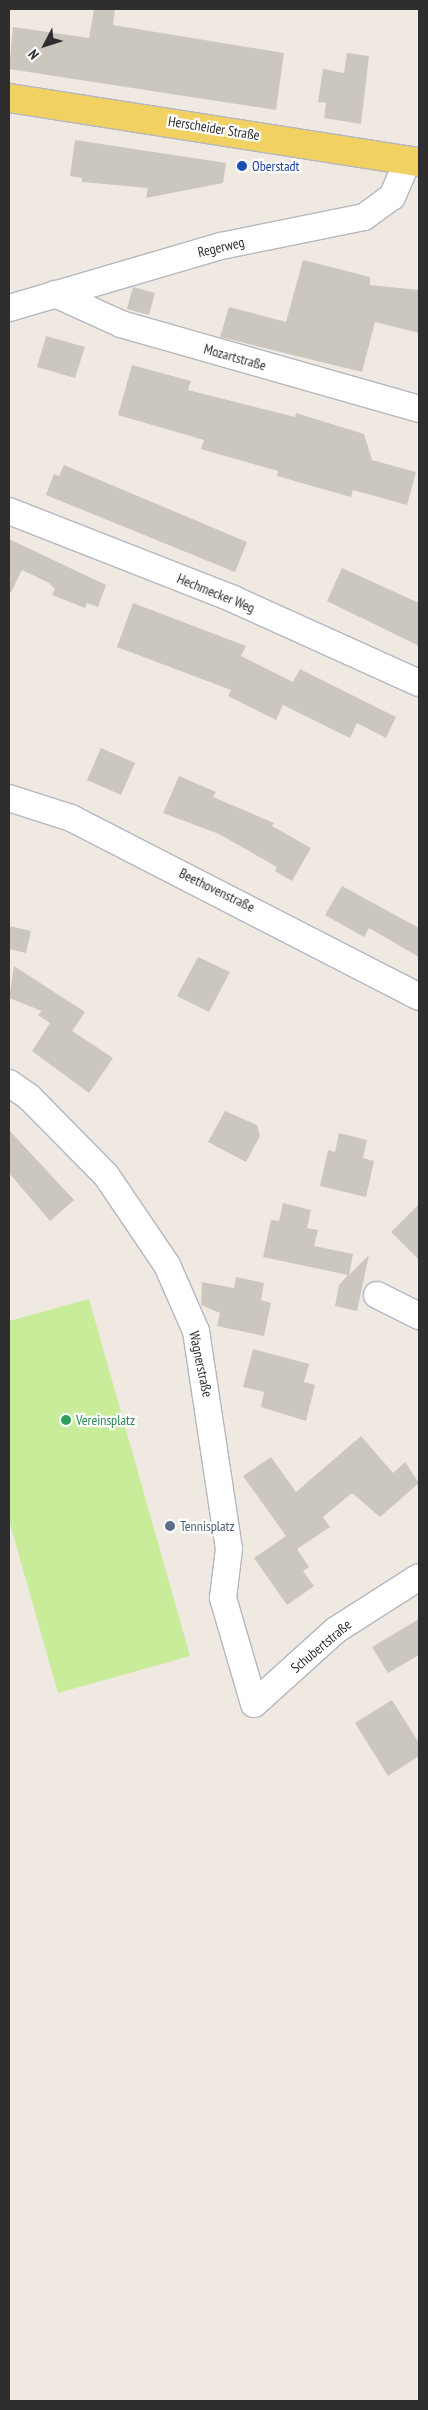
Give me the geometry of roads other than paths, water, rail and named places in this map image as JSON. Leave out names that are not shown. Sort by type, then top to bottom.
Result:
[{"type":"main road","name":"Herscheider Straße","points":[[9,98],[413,161]]},
{"type":"street","name":"Regerweg","points":[[9,308],[221,246],[364,217],[392,198],[413,161]]},
{"type":"street","name":"Mozartstraße","points":[[55,294],[121,324],[419,409]]},
{"type":"street","name":"Hechmecker Weg","points":[[9,511],[233,599],[419,683]]},
{"type":"street","name":"Beethovenstraße","points":[[9,798],[71,818],[419,997]]},
{"type":"street","name":"Wagnerstraße","points":[[9,1083],[29,1096],[106,1175],[167,1265],[196,1331],[229,1549],[223,1598],[254,1704]]},
{"type":"street","points":[[378,1296],[419,1316]]},
{"type":"street","name":"Schubertstraße","points":[[254,1704],[336,1630],[419,1577]]},
{"type":"place","name":"Oberstadt","points":[[242,166]]},
{"type":"place","name":"Vereinsplatz","points":[[66,1420]]},
{"type":"place","name":"Tennisplatz","points":[[170,1526]]}]
